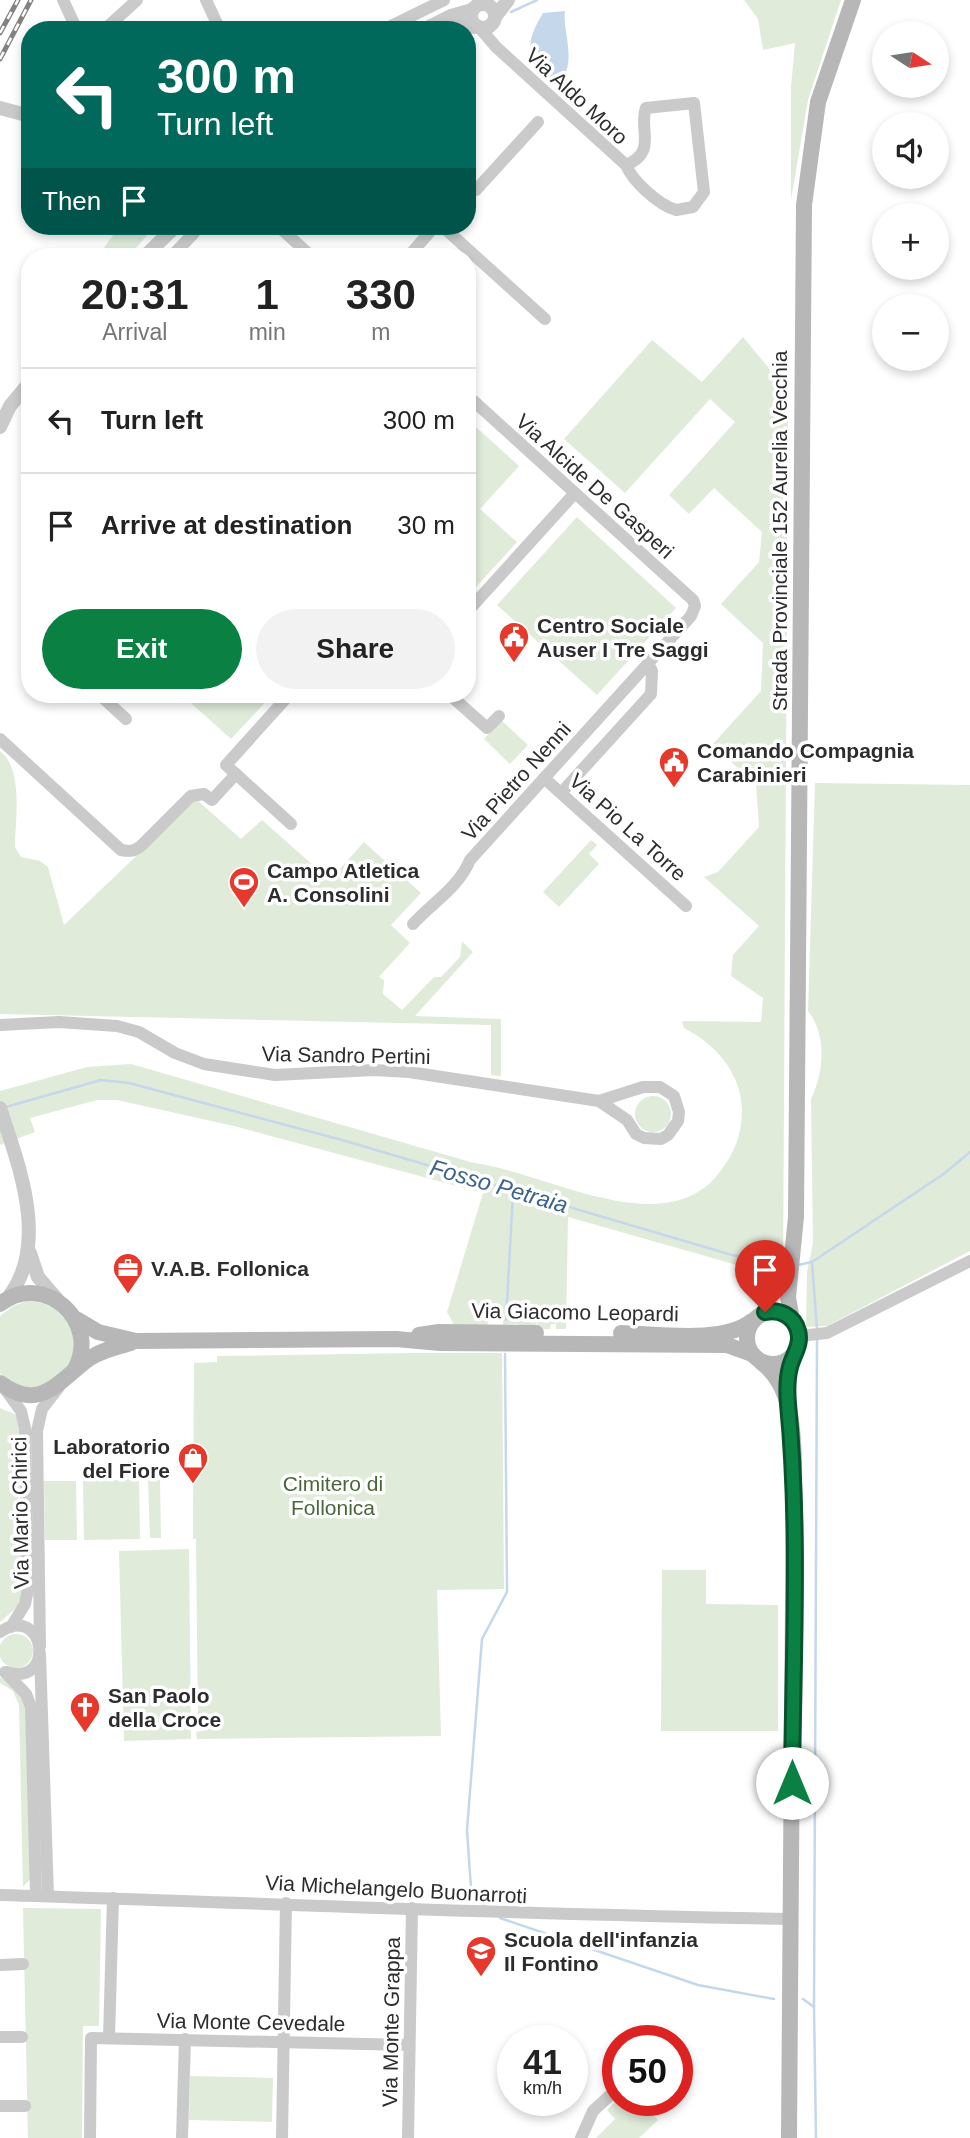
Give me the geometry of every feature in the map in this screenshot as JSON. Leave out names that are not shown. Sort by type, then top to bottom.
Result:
[{"type":"main road","name":"Strada Provinciale 152 Aurelia Vecchia","points":[[801,1341],[792,1320],[788,1300],[795,1244],[804,205],[818,102],[852,0]]},
{"type":"main road","name":"Strada Provinciale 152 Aurelia Vecchia","points":[[759,1317],[778,1299],[791,1278]]},
{"type":"main road","points":[[3,1302],[33,1293],[57,1299]]},
{"type":"main road","name":"Via Giacomo Leopardi","points":[[57,1299],[76,1319],[98,1332],[136,1341],[396,1339],[440,1343],[727,1345],[757,1358]]},
{"type":"main road","points":[[788,1404],[778,1378],[757,1358],[746,1335],[759,1317],[783,1313],[792,1320]]},
{"type":"main road","name":"Via Giacomo Leopardi","points":[[396,1339],[439,1332],[723,1334],[741,1329],[759,1317]]},
{"type":"main road","points":[[74,1371],[82,1345],[76,1319]]},
{"type":"main road","name":"Via Giacomo Leopardi","points":[[59,1387],[74,1371],[103,1350],[136,1341]]},
{"type":"main road","points":[[757,1358],[780,1363],[801,1341]]},
{"type":"main road","points":[[789,2138],[795,1476],[788,1404],[789,1374],[801,1341]]},
{"type":"main road","points":[[1,1384],[30,1395],[59,1387]]},
{"type":"street","points":[[63,0],[74,21]]},
{"type":"street","points":[[206,0],[216,21]]},
{"type":"street","points":[[401,21],[444,0]]},
{"type":"street","points":[[476,27],[488,27],[492,10],[508,0]]},
{"type":"street","points":[[113,21],[134,1]]},
{"type":"street","points":[[441,21],[472,10],[479,4],[492,10]]},
{"type":"street","points":[[472,10],[471,18],[474,21]]},
{"type":"street","name":"Via Aldo Moro","points":[[492,10],[503,53]]},
{"type":"street","points":[[476,24],[479,27]]},
{"type":"street","name":"Via Aldo Moro","points":[[479,27],[503,53],[670,208],[684,210],[697,204],[705,186],[694,103],[646,108],[646,144],[642,152],[626,165]]},
{"type":"street","points":[[0,108],[21,114]]},
{"type":"street","points":[[476,190],[538,122]]},
{"type":"street","points":[[179,248],[192,235]]},
{"type":"street","points":[[288,235],[302,248]]},
{"type":"street","points":[[452,235],[466,248]]},
{"type":"street","points":[[476,257],[545,319]]},
{"type":"street","points":[[0,426],[10,406],[21,393]]},
{"type":"street","name":"Via Alcide De Gasperi","points":[[476,403],[693,600],[695,606]]},
{"type":"street","points":[[476,602],[574,494]]},
{"type":"street","name":"Via Pietro Nenni","points":[[413,924],[435,899],[451,888],[466,871],[470,860],[691,616],[695,606]]},
{"type":"street","name":"Via Pietro Nenni","points":[[561,793],[651,694],[652,671],[648,663]]},
{"type":"street","points":[[109,703],[126,719]]},
{"type":"street","points":[[282,703],[226,765],[291,824]]},
{"type":"street","points":[[459,703],[487,728],[499,716]]},
{"type":"street","points":[[0,739],[121,850],[127,851],[136,850],[144,844],[191,796],[204,793],[212,800],[236,774]]},
{"type":"street","name":"Via Pio La Torre","points":[[544,778],[687,906]]},
{"type":"street","points":[[0,1033],[16,1023]]},
{"type":"street","name":"Via Sandro Pertini","points":[[0,1025],[16,1023],[117,1026],[139,1032],[188,1058],[243,1072],[301,1076],[374,1070],[409,1072],[599,1101],[643,1087],[660,1087],[674,1096],[680,1112],[678,1121],[668,1135],[661,1139],[644,1138],[636,1135],[626,1120],[599,1101]]},
{"type":"street","points":[[0,1108],[24,1193],[28,1244],[38,1277],[57,1299]]},
{"type":"street","points":[[3,1302],[23,1275],[28,1244]]},
{"type":"street","points":[[801,1341],[827,1333],[970,1261]]},
{"type":"street","name":"Via Mario Chirici","points":[[1,1384],[21,1411],[25,1437],[28,1589],[25,1604],[5,1630]]},
{"type":"street","name":"Via Mario Chirici","points":[[42,1896],[37,1431],[43,1409],[59,1387]]},
{"type":"street","name":"Via Mario Chirici","points":[[5,1630],[29,1630],[40,1650]]},
{"type":"street","points":[[3,1670],[27,1672],[34,1667],[40,1650]]},
{"type":"street","points":[[3,1670],[26,1694],[31,1707],[42,1896]]},
{"type":"street","name":"Via Michelangelo Buonarroti","points":[[0,1895],[286,1903],[473,1913],[791,1919]]},
{"type":"street","points":[[108,2038],[113,1898]]},
{"type":"street","points":[[282,2138],[286,1903]]},
{"type":"street","name":"Via Monte Grappa","points":[[408,2138],[412,1908]]},
{"type":"street","points":[[0,1965],[23,1964]]},
{"type":"street","points":[[0,2037],[22,2036]]},
{"type":"street","name":"Via Monte Cevedale","points":[[90,2138],[91,2038],[410,2045]]},
{"type":"street","points":[[182,2138],[184,2039]]},
{"type":"street","points":[[581,2138],[593,2111],[602,2103]]},
{"type":"street","points":[[0,2106],[25,2106]]},
{"type":"green space","points":[[744,0],[841,0],[808,100],[791,200],[791,87],[795,43],[763,50],[758,19]]},
{"type":"green space","points":[[113,235],[147,235],[136,248],[104,248]]},
{"type":"green space","points":[[743,337],[768,367],[788,405],[783,1278],[568,1217],[566,1329],[556,1329],[556,1324],[551,1324],[550,1329],[539,1329],[537,1323],[533,1329],[518,1329],[518,1324],[503,1325],[503,1321],[489,1321],[487,1325],[454,1325],[447,1312],[483,1193],[234,1126],[117,1100],[97,1100],[30,1118],[35,1132],[0,1145],[0,1091],[87,1067],[131,1064],[603,1198],[636,1203],[668,1203],[696,1193],[719,1173],[729,1159],[739,1136],[742,1110],[737,1083],[716,1051],[684,1028],[682,1021],[761,1022],[763,998],[731,976],[733,955],[759,926],[704,877],[718,872],[759,827],[756,784],[712,745],[761,691],[763,643],[721,604],[759,562],[762,532],[714,488],[689,514],[669,495],[735,422],[710,399],[625,493],[564,439],[652,340],[702,382]]},
{"type":"green space","points":[[476,427],[519,466],[480,509],[517,542],[476,587]]},
{"type":"green space","points":[[577,517],[676,608],[597,695],[497,605]]},
{"type":"green space","points":[[191,703],[265,703],[231,739]]},
{"type":"green space","points":[[501,720],[528,745],[510,764],[484,739]]},
{"type":"green space","name":"Campo Atletica A. Consolini","points":[[0,751],[8,759],[15,782],[15,847],[21,857],[40,861],[48,867],[64,925],[196,799],[241,839],[262,820],[330,880],[364,842],[421,893],[391,925],[410,943],[379,977],[384,980],[383,994],[402,1010],[434,977],[441,977],[460,957],[462,941],[473,952],[415,1016],[501,1019],[501,1076],[491,1075],[491,1025],[0,1014]]},
{"type":"green space","points":[[815,783],[970,785],[970,1251],[827,1326],[806,1327],[807,1272],[813,1243],[811,1099],[819,1077],[822,1054],[818,1031],[808,1011]]},
{"type":"green space","points":[[591,840],[597,845],[589,854],[599,864],[559,907],[543,892]]},
{"type":"green space","points":[[653,1096],[665,1102],[671,1114],[665,1126],[653,1132],[641,1126],[635,1114],[641,1102]]},
{"type":"green space","points":[[27,1301],[48,1306],[65,1319],[73,1334],[74,1350],[68,1364],[58,1376],[44,1384],[29,1387],[14,1384],[0,1373],[0,1316],[13,1306]]},
{"type":"green space","name":"Cimitero di Follonica","points":[[502,1353],[504,1589],[437,1590],[441,1736],[197,1739],[196,1732],[206,1730],[206,1723],[198,1723],[196,1539],[193,1539],[194,1363],[217,1362],[217,1356]]},
{"type":"green space","points":[[0,1408],[17,1415],[20,1423],[23,1593],[17,1607],[0,1622]]},
{"type":"green space","points":[[139,1479],[140,1539],[84,1540],[83,1481]]},
{"type":"green space","points":[[148,1479],[160,1479],[161,1538],[150,1538]]},
{"type":"green space","points":[[44,1481],[76,1481],[77,1540],[45,1540]]},
{"type":"green space","points":[[189,1549],[191,1739],[124,1741],[119,1551]]},
{"type":"green space","points":[[662,1570],[706,1570],[706,1604],[778,1605],[778,1731],[661,1731]]},
{"type":"green space","points":[[16,1634],[28,1639],[33,1651],[28,1663],[16,1668],[4,1663],[-1,1651],[4,1639]]},
{"type":"green space","points":[[0,1677],[13,1684],[27,1706],[31,1878],[23,1887],[19,1705],[13,1691],[0,1683]]},
{"type":"green space","points":[[23,1908],[101,1909],[99,2026],[83,2026],[82,2138],[28,2138]]},
{"type":"green space","points":[[190,2076],[273,2078],[272,2122],[189,2120]]},
{"type":"green space","points":[[612,2116],[654,2116],[658,2120],[639,2138],[596,2138],[615,2119]]},
{"type":"water","points":[[565,11],[569,61],[567,70],[554,80],[533,56],[532,34],[543,13]]},
{"type":"waterway","points":[[511,12],[537,0]]},
{"type":"waterway","name":"Fosso Petraia","points":[[6,1107],[101,1080],[129,1083],[342,1140],[732,1255],[785,1266]]},
{"type":"waterway","name":"Fosso Petraia","points":[[798,1265],[812,1262],[945,1173],[970,1152]]},
{"type":"waterway","points":[[506,1320],[513,1193]]},
{"type":"waterway","points":[[812,1262],[817,1329]]},
{"type":"waterway","points":[[814,2007],[817,1339]]},
{"type":"waterway","points":[[485,1907],[471,1888],[467,1830],[482,1639],[507,1592],[505,1354]]},
{"type":"waterway","points":[[500,1918],[698,1985],[774,1999]]},
{"type":"waterway","points":[[803,1999],[814,2007],[816,2138]]},
{"type":"railway","points":[[0,33],[18,0]]},
{"type":"railway","points":[[0,59],[31,0]]},
{"type":"place","name":"Centro Sociale Auser I Tre Saggi","points":[[514,664]]},
{"type":"place","name":"Comando Compagnia Carabinieri","points":[[674,789]]},
{"type":"place","name":"Campo Atletica A. Consolini","points":[[244,909]]},
{"type":"place","name":"V.A.B. Follonica","points":[[128,1295]]},
{"type":"place","name":"Laboratorio del Fiore","points":[[193,1485]]},
{"type":"place","name":"San Paolo della Croce","points":[[85,1734]]},
{"type":"place","name":"Scuola dell'infanzia Il Fontino","points":[[481,1978]]},
{"type":"route","points":[[765,1312],[783,1313],[795,1323],[799,1332],[798,1347],[789,1369],[788,1387],[795,1476],[792,1783]]}]
